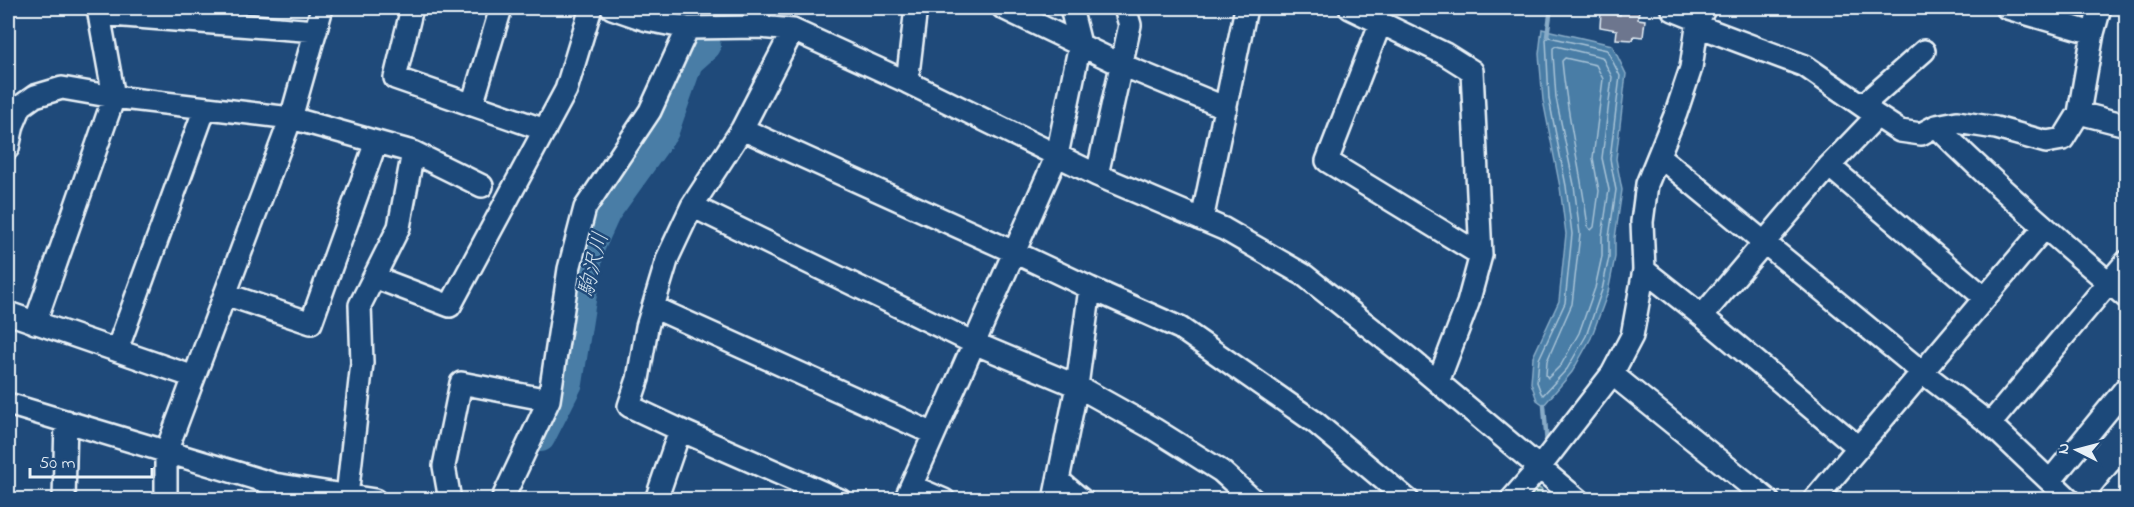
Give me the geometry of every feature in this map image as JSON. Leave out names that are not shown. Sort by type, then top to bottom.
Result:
[{"type":"street","points":[[166,500],[166,452],[291,118],[322,8]]},
{"type":"street","points":[[412,8],[395,78],[545,130]]},
{"type":"street","points":[[472,105],[501,8]]},
{"type":"street","points":[[374,277],[450,306],[566,90],[591,8]]},
{"type":"street","points":[[612,8],[647,20],[688,27],[759,17],[907,82],[1097,175],[1224,228],[1304,275],[1438,382],[1578,500]]},
{"type":"street","points":[[907,82],[916,8]]},
{"type":"street","points":[[1003,8],[1122,65],[1226,108]]},
{"type":"street","points":[[944,500],[908,493],[1057,155],[1080,44],[1071,8]]},
{"type":"street","points":[[1097,175],[1130,25],[1125,8]]},
{"type":"street","points":[[1202,220],[1246,8]]},
{"type":"street","points":[[1350,8],[1445,54],[1472,71],[1481,255],[1468,303],[1438,382]]},
{"type":"street","points":[[1673,8],[1673,10],[1700,18],[1805,66],[1900,131],[1921,134],[1936,126],[1958,122],[1996,128],[2046,142],[2063,139],[2079,113],[2093,33],[2100,8]]},
{"type":"street","points":[[2007,8],[2093,33]]},
{"type":"street","points":[[35,323],[114,97],[100,11],[316,31]]},
{"type":"street","points":[[1512,500],[1612,374],[1632,336],[1644,270],[1642,222],[1647,184],[1691,68],[1700,18]]},
{"type":"street","points":[[1380,24],[1327,161],[1481,255]]},
{"type":"street","points":[[502,500],[549,400],[568,269],[585,208],[650,111],[688,27]]},
{"type":"street","points":[[793,30],[742,129],[692,206],[668,257],[647,327],[638,380],[629,406],[840,500]]},
{"type":"street","points":[[1702,315],[1829,166],[1870,110],[1924,51]]},
{"type":"street","points":[[9,135],[21,106],[35,96],[62,88],[114,97],[291,118],[413,152],[482,186]]},
{"type":"street","points":[[117,350],[205,108]]},
{"type":"street","points":[[2079,113],[2127,124]]},
{"type":"street","points":[[1936,126],[2045,227],[2127,297]]},
{"type":"street","points":[[742,129],[1180,328],[1316,423],[1408,500]]},
{"type":"street","points":[[225,294],[311,323],[376,142]]},
{"type":"street","points":[[347,496],[362,363],[360,305],[399,227],[413,152]]},
{"type":"street","points":[[1659,156],[1922,372],[1990,424],[2070,500]]},
{"type":"street","points":[[1829,166],[1985,298]]},
{"type":"street","points":[[692,206],[974,343],[1077,386],[1154,429],[1221,471],[1253,500]]},
{"type":"street","points":[[1814,500],[2045,227]]},
{"type":"street","points":[[1990,424],[2127,262]]},
{"type":"street","points":[[1644,270],[1702,315],[1858,447]]},
{"type":"street","points":[[1082,500],[1056,490],[1077,386],[1090,288]]},
{"type":"street","points":[[653,307],[934,434]]},
{"type":"street","points":[[8,313],[194,377]]},
{"type":"street","points":[[1612,374],[1768,500]]},
{"type":"street","points":[[450,500],[444,466],[461,383],[549,400]]},
{"type":"street","points":[[2050,481],[2127,388]]},
{"type":"street","points":[[8,404],[166,452],[274,492],[375,500]]},
{"type":"street","points":[[64,500],[66,421]]},
{"type":"street","points":[[656,500],[680,430]]},
{"type":"street","points":[[2109,500],[2127,479]]},
{"type":"green space","points":[[1534,485],[1542,490],[1542,499],[1522,500]]},
{"type":"water","points":[[1542,29],[1612,45],[1626,74],[1616,159],[1622,190],[1615,238],[1615,257],[1608,292],[1591,338],[1572,372],[1544,405],[1537,400],[1531,383],[1533,357],[1559,301],[1566,234],[1560,187],[1543,100],[1539,54]]},
{"type":"building","points":[[1621,8],[1639,10],[1638,19],[1645,20],[1643,37],[1634,36],[1633,40],[1616,39],[1617,30],[1600,27],[1601,12],[1620,15]]},
{"type":"waterway","points":[[1547,36],[1551,8]]},
{"type":"waterway","name":"駒沢川","points":[[541,438],[569,383],[590,249],[607,212],[665,131],[689,62],[707,46]]},
{"type":"waterway","points":[[1544,405],[1547,446]]},
{"type":"waterway","points":[[1546,496],[1547,500]]}]
